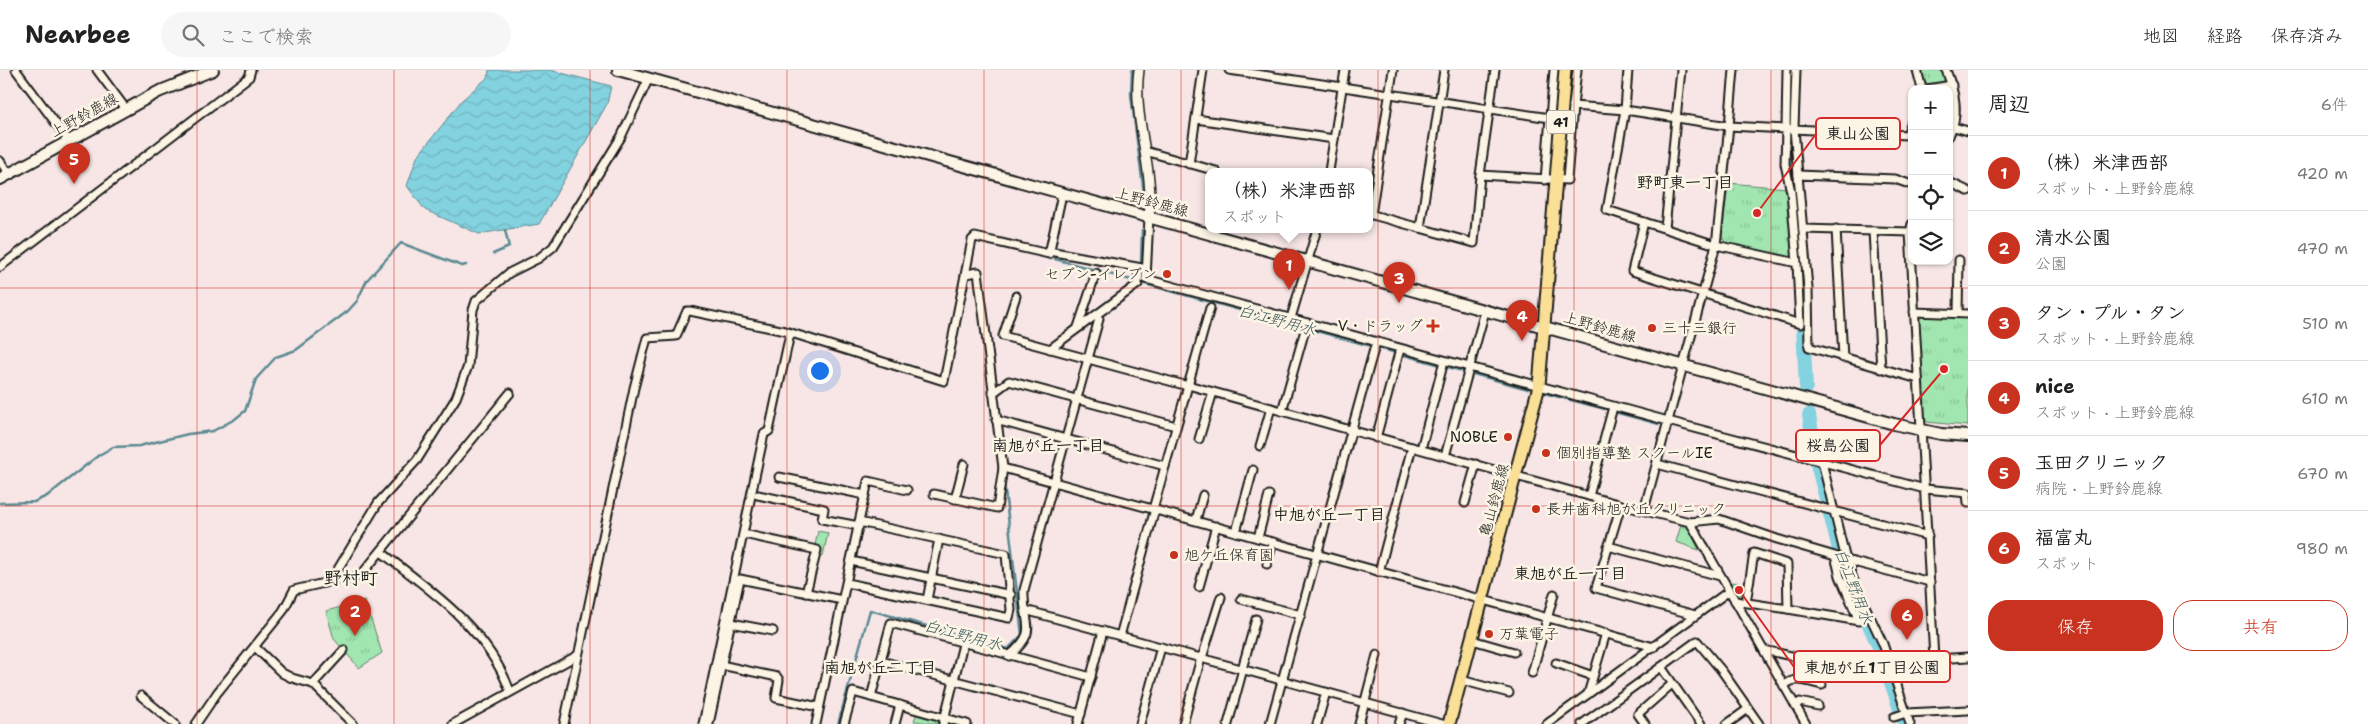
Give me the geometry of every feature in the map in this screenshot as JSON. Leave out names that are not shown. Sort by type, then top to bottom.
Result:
[{"type":"main road","name":"上野鈴鹿線","points":[[4,176],[158,92],[213,70]]},
{"type":"main road","name":"上野鈴鹿線","points":[[618,70],[1205,232]]},
{"type":"main road","name":"亀山鈴鹿線","points":[[1449,724],[1540,386],[1552,178],[1565,70]]},
{"type":"main road","name":"上野鈴鹿線","points":[[1207,233],[1544,328],[1922,431],[1968,436]]},
{"type":"street","points":[[16,70],[69,141]]},
{"type":"street","points":[[97,70],[126,109]]},
{"type":"street","points":[[0,267],[249,77],[251,70]]},
{"type":"street","points":[[1050,349],[1138,284],[1143,268],[1149,217],[1150,184],[1138,99],[1139,70]]},
{"type":"street","points":[[1188,164],[1204,70]]},
{"type":"street","points":[[1229,70],[1550,118]]},
{"type":"street","points":[[1329,168],[1345,70]]},
{"type":"street","points":[[1373,196],[1393,70]]},
{"type":"street","points":[[1420,228],[1444,70]]},
{"type":"street","points":[[1373,216],[1474,243],[1480,175],[1495,70]]},
{"type":"street","points":[[1552,178],[1550,118],[1554,70]]},
{"type":"street","points":[[1480,175],[1567,180],[1576,70]]},
{"type":"street","points":[[1628,70],[1625,110],[1607,210],[1716,245],[1797,263]]},
{"type":"street","points":[[1665,228],[1681,70]]},
{"type":"street","points":[[1644,510],[1716,245],[1734,70]]},
{"type":"street","points":[[1787,70],[1794,175],[1803,229],[1808,288],[1809,347],[1918,379]]},
{"type":"street","points":[[1796,70],[1785,164],[1794,175],[1895,179],[1908,184]]},
{"type":"street","points":[[1917,70],[1921,85]]},
{"type":"street","points":[[1946,70],[1952,85]]},
{"type":"street","points":[[196,724],[217,693],[283,611],[294,590],[324,583],[332,579],[378,503],[417,460],[456,398],[468,366],[473,310],[476,301],[509,273],[539,258],[553,247],[621,137],[649,78]]},
{"type":"street","points":[[1952,130],[1956,114],[1953,92]]},
{"type":"street","points":[[1574,106],[1625,110],[1729,126],[1907,135],[1909,130]]},
{"type":"street","points":[[1196,119],[1334,139]]},
{"type":"street","points":[[1954,127],[1968,132]]},
{"type":"street","points":[[1145,151],[1205,168]]},
{"type":"street","points":[[0,162],[4,176]]},
{"type":"street","points":[[1644,222],[1632,271],[1800,324],[1791,192],[1794,175]]},
{"type":"street","points":[[1953,184],[1968,191]]},
{"type":"street","points":[[564,724],[634,388],[647,338],[676,336],[687,311],[690,311],[785,331],[944,381],[972,240],[975,237],[1049,254],[1062,194]]},
{"type":"street","points":[[1803,229],[1873,231],[1908,228]]},
{"type":"street","points":[[1836,229],[1843,358]]},
{"type":"street","points":[[1873,231],[1881,369]]},
{"type":"street","points":[[1291,318],[1316,233]]},
{"type":"street","points":[[1049,251],[1143,268]]},
{"type":"street","points":[[1958,313],[1959,260]]},
{"type":"street","points":[[1912,265],[1934,659]]},
{"type":"street","points":[[1143,268],[1146,279],[1291,318],[1306,326],[1468,371],[1540,386],[1925,489],[1968,493],[1968,504]]},
{"type":"street","points":[[934,494],[997,508],[1001,489],[1003,471],[978,272],[966,274]]},
{"type":"street","points":[[1078,328],[1096,273]]},
{"type":"street","points":[[1016,296],[1003,336],[1621,505],[1690,522],[1719,519],[1835,556],[1840,576],[1862,622],[1735,601]]},
{"type":"street","points":[[1120,636],[1165,466],[1210,308]]},
{"type":"street","points":[[1445,456],[1485,311]]},
{"type":"street","points":[[1914,312],[1968,314]]},
{"type":"street","points":[[1009,656],[1026,640],[1028,627],[1024,608],[1024,590],[1099,319],[1096,315]]},
{"type":"street","points":[[1282,411],[1306,326]]},
{"type":"street","points":[[702,724],[790,334]]},
{"type":"street","points":[[1270,724],[1375,345]]},
{"type":"street","points":[[1376,438],[1399,352]]},
{"type":"street","points":[[1421,449],[1443,364]]},
{"type":"street","points":[[993,393],[1009,381],[1176,426]]},
{"type":"street","points":[[1199,439],[1212,392]]},
{"type":"street","points":[[332,579],[337,581],[358,578],[510,393]]},
{"type":"street","points":[[1589,496],[1613,407]]},
{"type":"street","points":[[1260,446],[1271,408]]},
{"type":"street","points":[[996,420],[1165,466]]},
{"type":"street","points":[[1379,572],[1412,447]]},
{"type":"street","points":[[1818,461],[1846,560],[1889,662],[1910,724]]},
{"type":"street","points":[[955,498],[964,464]]},
{"type":"street","points":[[1465,503],[1476,464]]},
{"type":"street","points":[[1657,464],[1928,536]]},
{"type":"street","points":[[1236,532],[1254,470]]},
{"type":"street","points":[[1003,471],[1053,481],[1654,647]]},
{"type":"street","points":[[779,477],[865,495]]},
{"type":"street","points":[[816,724],[868,481],[907,490]]},
{"type":"street","points":[[758,495],[824,508],[822,519],[939,539],[1006,554],[1011,610],[1009,618],[846,583]]},
{"type":"street","points":[[1196,520],[1203,495]]},
{"type":"street","points":[[1258,538],[1269,495]]},
{"type":"street","points":[[1621,505],[1596,588],[1694,615]]},
{"type":"street","points":[[1690,522],[1806,724]]},
{"type":"street","points":[[1199,587],[1216,526]]},
{"type":"street","points":[[748,535],[817,550],[806,593]]},
{"type":"street","points":[[927,600],[939,539]]},
{"type":"street","points":[[1267,564],[1273,542]]},
{"type":"street","points":[[1608,546],[1720,576]]},
{"type":"street","points":[[381,552],[429,589],[476,634],[498,664],[510,691]]},
{"type":"street","points":[[1746,603],[1754,553],[1787,564],[1788,609]]},
{"type":"street","points":[[1846,560],[1930,582]]},
{"type":"street","points":[[851,561],[1011,595]]},
{"type":"street","points":[[709,724],[740,579],[842,600]]},
{"type":"street","points":[[1547,724],[1729,591]]},
{"type":"street","points":[[1532,673],[1554,594]]},
{"type":"street","points":[[1183,724],[1221,597]]},
{"type":"street","points":[[1241,599],[1301,615]]},
{"type":"street","points":[[1011,610],[1024,608],[1161,648],[1442,724]]},
{"type":"street","points":[[1228,724],[1256,619]]},
{"type":"street","points":[[731,623],[774,632]]},
{"type":"street","points":[[871,697],[891,623],[963,644],[1091,677]]},
{"type":"street","points":[[1078,724],[1103,631]]},
{"type":"street","points":[[1588,694],[1606,633]]},
{"type":"street","points":[[1472,640],[1514,652]]},
{"type":"street","points":[[1583,724],[1698,641],[1722,670],[1759,724]]},
{"type":"street","points":[[943,721],[963,644]]},
{"type":"street","points":[[255,647],[282,673],[314,684],[353,724]]},
{"type":"street","points":[[1140,724],[1161,648]]},
{"type":"street","points":[[314,684],[344,650]]},
{"type":"street","points":[[1764,650],[1828,664]]},
{"type":"street","points":[[453,724],[578,655]]},
{"type":"street","points":[[1359,724],[1377,655]]},
{"type":"street","points":[[1889,662],[1968,657]]},
{"type":"street","points":[[881,661],[1081,714]]},
{"type":"street","points":[[1556,663],[1593,676]]},
{"type":"street","points":[[721,665],[777,677],[779,680],[776,698],[819,707]]},
{"type":"street","points":[[1661,667],[1700,724]]},
{"type":"street","points":[[1784,686],[1790,680],[1796,679],[1822,685]]},
{"type":"street","points":[[1461,680],[1509,693]]},
{"type":"street","points":[[1644,724],[1638,714],[1672,684]]},
{"type":"street","points":[[844,724],[853,692],[900,705],[943,721],[967,724]]},
{"type":"street","points":[[1317,724],[1326,692]]},
{"type":"street","points":[[141,696],[175,724]]},
{"type":"street","points":[[1795,705],[1800,702],[1818,706]]},
{"type":"street","points":[[895,724],[900,705]]},
{"type":"street","points":[[1727,724],[1748,709]]},
{"type":"street","points":[[1894,717],[1906,714],[1968,710]]},
{"type":"street","points":[[1399,724],[1402,713]]},
{"type":"green space","points":[[1920,70],[1942,70],[1946,82],[1927,85],[1923,83]]},
{"type":"green space","points":[[1728,183],[1787,188],[1793,256],[1790,258],[1726,243],[1722,237]]},
{"type":"green space","points":[[1920,316],[1968,317],[1968,426],[1927,422],[1924,419],[1917,319]]},
{"type":"green space","points":[[1681,525],[1688,527],[1699,550],[1676,542]]},
{"type":"green space","points":[[818,531],[828,533],[823,556],[820,555],[821,547],[815,545]]},
{"type":"green space","points":[[1729,582],[1745,583],[1744,596],[1736,596]]},
{"type":"green space","points":[[365,601],[382,653],[359,668],[334,639],[326,611]]},
{"type":"green space","points":[[917,713],[937,719],[938,724],[914,721]]},
{"type":"water","points":[[489,70],[550,70],[611,86],[607,104],[539,224],[479,234],[425,210],[407,186],[417,157],[462,100],[488,77]]},
{"type":"waterway","points":[[1132,70],[1131,95],[1145,201]]},
{"type":"waterway","name":"白江野用水","points":[[1791,70],[1791,158],[1801,274]]},
{"type":"waterway","points":[[493,254],[509,247],[505,230]]},
{"type":"waterway","points":[[1141,263],[1142,230]]},
{"type":"waterway","points":[[0,503],[34,502],[47,496],[99,455],[113,447],[139,446],[188,434],[213,431],[235,419],[245,411],[256,379],[276,357],[296,350],[348,311],[357,301],[367,280],[401,243],[462,266],[466,265]]},
{"type":"waterway","name":"白江野用水","points":[[1044,257],[1050,259]]},
{"type":"waterway","name":"白江野用水","points":[[1055,259],[1135,281]]},
{"type":"waterway","name":"白江野用水","points":[[1141,283],[1528,389]]},
{"type":"waterway","name":"白江野用水","points":[[1802,308],[1806,387]]},
{"type":"waterway","points":[[774,392],[783,349]]},
{"type":"waterway","name":"白江野用水","points":[[1544,393],[1605,409]]},
{"type":"waterway","name":"白江野用水","points":[[1618,413],[1659,424]]},
{"type":"waterway","name":"白江野用水","points":[[1809,415],[1817,464],[1845,572],[1880,649],[1905,724]]},
{"type":"waterway","name":"白江野用水","points":[[838,724],[870,610],[1008,649],[1022,635],[1004,483]]},
{"type":"place","name":"玉田クリニック","points":[[74,184]]},
{"type":"place","name":"東山公園","points":[[1757,213]]},
{"type":"place","name":"セブン-イレブン","points":[[1167,274]]},
{"type":"place","name":"（株）米津西部","points":[[1289,290]]},
{"type":"place","name":"タン・プル・タン","points":[[1399,303]]},
{"type":"place","name":"V・ドラッグ","points":[[1433,326]]},
{"type":"place","name":"三十三銀行","points":[[1652,328]]},
{"type":"place","name":"nice","points":[[1522,341]]},
{"type":"place","name":"桜島公園","points":[[1944,369]]},
{"type":"place","name":"NOBLE","points":[[1508,437]]},
{"type":"place","name":"個別指導塾 スクールIE","points":[[1546,453]]},
{"type":"place","name":"長井歯科旭が丘クリニック","points":[[1536,509]]},
{"type":"place","name":"旭ケ丘保育園","points":[[1174,555]]},
{"type":"place","name":"東旭が丘1丁目公園","points":[[1739,590]]},
{"type":"place","name":"万葉電子","points":[[1489,634]]},
{"type":"place","name":"清水公園","points":[[355,636]]},
{"type":"place","name":"福富丸","points":[[1907,640]]},
{"type":"district","name":"野町東一丁目","points":[[1685,182]]},
{"type":"district","name":"南旭が丘一丁目","points":[[1048,445]]},
{"type":"district","name":"中旭が丘一丁目","points":[[1329,514]]},
{"type":"district","name":"東旭が丘一丁目","points":[[1570,573]]},
{"type":"district","name":"野村町","points":[[351,578]]},
{"type":"district","name":"南旭が丘二丁目","points":[[880,667]]}]
